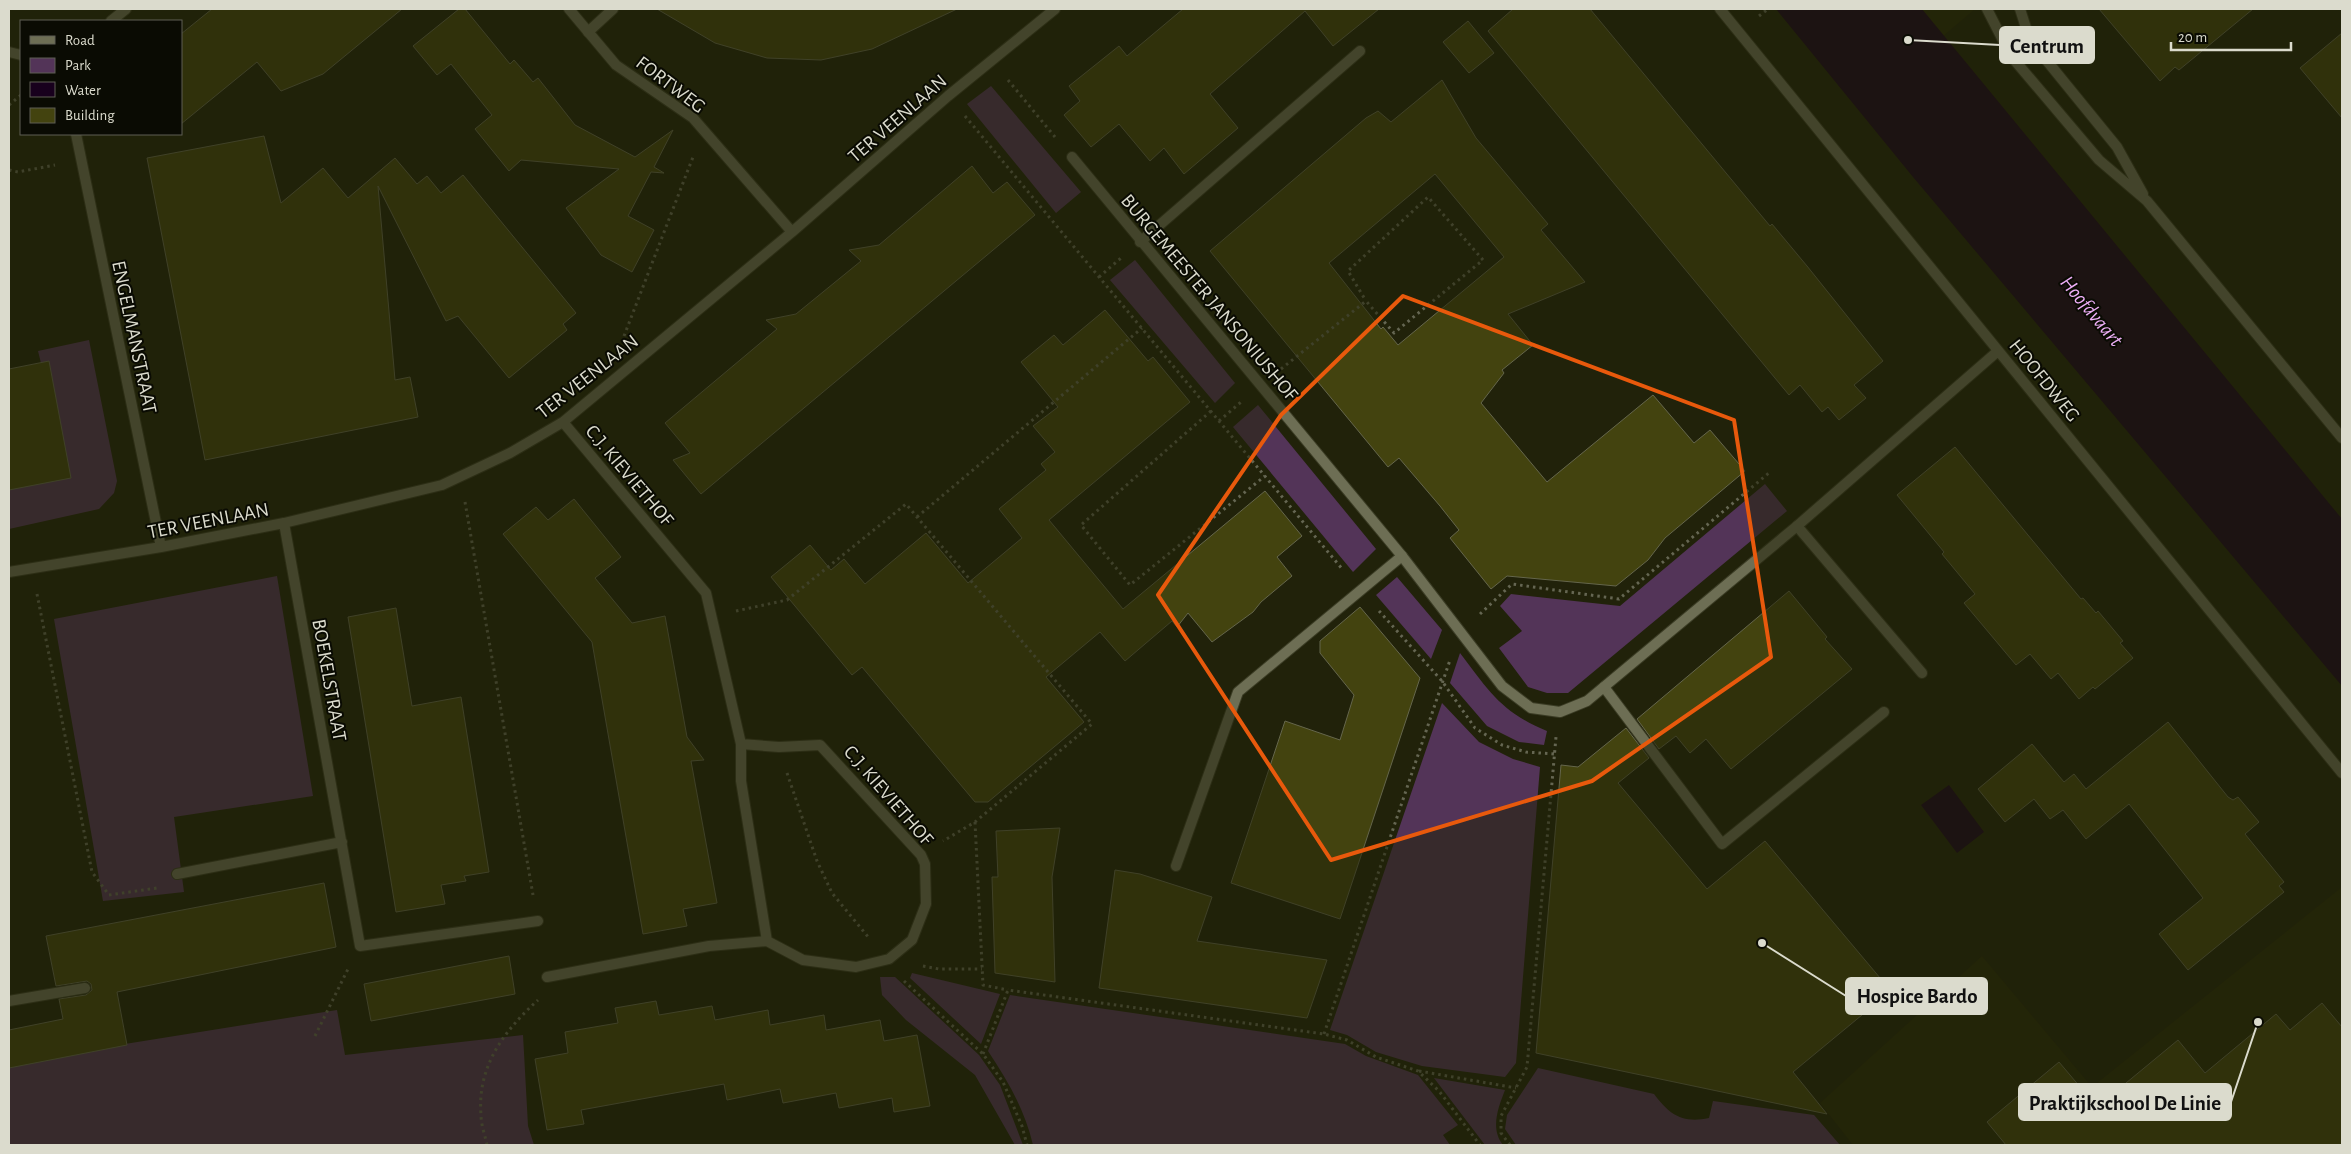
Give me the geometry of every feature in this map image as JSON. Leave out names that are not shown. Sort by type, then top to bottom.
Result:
[{"type":"street","points":[[112,20],[126,9]]},
{"type":"street","name":"FORTWEG","points":[[569,9],[616,65],[693,118],[792,232]]},
{"type":"street","points":[[588,32],[613,9]]},
{"type":"street","name":"TER VEENLAAN","points":[[9,572],[161,547],[284,523],[442,485],[510,453],[563,422],[792,232],[948,96],[1055,9]]},
{"type":"street","name":"HOOFDWEG","points":[[1720,9],[2342,772]]},
{"type":"street","points":[[1987,9],[2011,56],[2099,160],[2147,202],[2342,438]]},
{"type":"street","points":[[2020,9],[2028,34],[2034,45],[2117,147],[2147,202]]},
{"type":"street","points":[[1140,242],[1360,51]]},
{"type":"street","name":"ENGELMANSTRAAT","points":[[76,135],[161,547]]},
{"type":"street","name":"BURGEMEESTER JANSONIUSHOF","points":[[1072,157],[1140,242],[1402,556],[1502,686],[1531,708],[1560,712]]},
{"type":"street","points":[[1560,712],[1587,701],[1604,687],[1797,526],[1998,351]]},
{"type":"street","name":"C.J. KIEVIETHOF","points":[[563,422],[706,593],[741,744],[741,781],[767,941],[803,960],[856,967],[889,959],[912,940],[926,904],[926,864],[921,855],[820,744],[779,747],[741,744]]},
{"type":"street","name":"BOEKELSTRAAT","points":[[284,523],[360,946]]},
{"type":"street","points":[[1797,526],[1922,673]]},
{"type":"street","points":[[1176,866],[1238,692],[1402,556]]},
{"type":"street","points":[[1604,687],[1722,844],[1884,712]]},
{"type":"street","points":[[177,874],[342,842]]},
{"type":"street","points":[[360,946],[538,921]]},
{"type":"street","points":[[547,976],[709,946],[767,941]]},
{"type":"street","points":[[9,1001],[85,988]]},
{"type":"path","points":[[1757,18],[1768,9]]},
{"type":"path","points":[[992,60],[1072,157]]},
{"type":"path","points":[[9,104],[20,96]]},
{"type":"path","points":[[948,96],[1360,590],[1442,681],[1475,728],[1502,745],[1526,752],[1554,754]]},
{"type":"path","points":[[622,342],[703,130]]},
{"type":"path","points":[[9,170],[18,172],[81,160]]},
{"type":"path","points":[[1428,197],[1483,260],[1394,333],[1366,301],[1348,271],[1428,197]]},
{"type":"path","points":[[1219,421],[1366,301]]},
{"type":"path","points":[[917,517],[1142,328]]},
{"type":"path","points":[[1211,411],[1081,526],[1130,585],[1265,476]]},
{"type":"path","points":[[460,478],[538,921]]},
{"type":"path","points":[[711,617],[787,600],[906,504],[1092,724],[976,822],[921,855]]},
{"type":"path","points":[[32,569],[92,872],[109,896],[169,886],[177,874]]},
{"type":"path","points":[[1510,1145],[1500,1133],[1501,1116],[1527,1067],[1554,754],[1560,712]]},
{"type":"path","points":[[976,822],[983,985],[1324,1034],[1347,1040],[1376,1057],[1418,1071],[1516,1088]]},
{"type":"path","points":[[315,1036],[360,946]]},
{"type":"path","points":[[889,959],[939,969],[982,969]]},
{"type":"path","points":[[487,1145],[481,1115],[483,1081],[494,1049],[518,1018],[548,991],[547,976]]},
{"type":"path","points":[[983,1054],[1008,990]]},
{"type":"path","points":[[1418,1071],[1439,1091],[1480,1145]]},
{"type":"highlighted area","points":[[1403,296],[1734,420],[1771,657],[1592,781],[1331,860],[1158,595],[1281,415]]},
{"type":"shaded area","points":[[1851,9],[1975,9],[1902,71]]},
{"type":"shaded area","points":[[2342,887],[2342,1145],[1853,1145],[1820,1103],[1982,956],[2092,1087]]},
{"type":"green space","points":[[991,86],[1081,192],[1056,213],[967,104]]},
{"type":"green space","points":[[1135,260],[1235,383],[1215,403],[1110,280]]},
{"type":"green space","points":[[89,340],[117,481],[114,493],[99,509],[9,529],[9,487],[64,476],[51,403],[38,351]]},
{"type":"green space","points":[[1258,405],[1376,549],[1353,572],[1233,427]]},
{"type":"green space","points":[[1765,484],[1787,511],[1568,693],[1547,693],[1528,687],[1499,648],[1522,631],[1500,606],[1511,594],[1620,606]]},
{"type":"green space","points":[[277,576],[313,796],[174,817],[184,892],[103,901],[54,619]]},
{"type":"green space","points":[[1397,577],[1442,630],[1431,659],[1376,595]]},
{"type":"green space","points":[[1460,653],[1488,689],[1507,708],[1531,724],[1547,731],[1544,745],[1519,742],[1487,726],[1450,683]]},
{"type":"green space","points":[[1442,703],[1479,742],[1513,759],[1540,767],[1516,1063],[1505,1077],[1422,1066],[1376,1052],[1347,1035],[1330,1030]]},
{"type":"green space","points":[[912,973],[1000,994],[981,1044],[910,978]]},
{"type":"green space","points":[[880,977],[895,977],[979,1055],[1000,1085],[1023,1145],[1015,1145],[975,1075],[906,1020],[882,995]]},
{"type":"green space","points":[[1010,995],[1345,1044],[1366,1056],[1418,1075],[1458,1125],[1443,1135],[1450,1145],[1033,1145],[1030,1132],[1015,1096],[988,1051]]},
{"type":"green space","points":[[337,1010],[345,1055],[523,1035],[528,1126],[534,1145],[9,1145],[9,1067],[100,1048]]},
{"type":"green space","points":[[1538,1068],[1654,1094],[1671,1112],[1691,1120],[1709,1118],[1713,1101],[1814,1115],[1840,1145],[1516,1145],[1505,1129],[1507,1115]]},
{"type":"green space","points":[[1434,1078],[1505,1090],[1496,1118],[1497,1132],[1503,1145],[1485,1145]]},
{"type":"water","name":"Hoofdvaart","points":[[1776,9],[1922,9],[2342,519],[2342,686],[1913,177]]},
{"type":"water","points":[[1949,785],[1984,832],[1957,853],[1921,805]]},
{"type":"building","points":[[212,9],[402,9],[323,74],[281,91],[257,62],[182,123],[182,33]]},
{"type":"building","points":[[459,9],[465,9],[510,64],[514,60],[533,82],[538,78],[575,125],[635,157],[673,130],[654,167],[664,173],[651,172],[628,216],[654,230],[632,272],[601,255],[566,208],[619,169],[521,160],[509,171],[475,129],[492,115],[451,64],[437,75],[413,46]]},
{"type":"building","points":[[657,9],[957,9],[872,49],[821,60],[767,58],[715,43]]},
{"type":"building","points":[[1183,9],[1379,9],[1333,46],[1305,11],[1210,94],[1238,128],[1184,174],[1164,148],[1150,161],[1119,124],[1091,147],[1064,115],[1080,101],[1069,86],[1119,46],[1127,56]]},
{"type":"building","points":[[1513,9],[1590,9],[1770,226],[1772,224],[1807,266],[1883,361],[1854,385],[1866,398],[1839,420],[1828,407],[1822,412],[1800,385],[1789,395],[1488,31]]},
{"type":"building","points":[[2099,9],[2253,9],[2179,70],[2175,67],[2160,81]]},
{"type":"building","points":[[1468,21],[1494,53],[1469,73],[1443,42]]},
{"type":"building","points":[[2342,33],[2342,118],[2300,68]]},
{"type":"building","points":[[1442,80],[1476,138],[1548,224],[1541,230],[1585,282],[1508,314],[1533,345],[1502,370],[1504,373],[1481,403],[1547,482],[1653,395],[1694,443],[1710,430],[1745,471],[1665,538],[1648,560],[1616,586],[1507,576],[1491,589],[1450,538],[1459,530],[1440,506],[1399,458],[1388,467],[1210,251],[1366,118],[1378,111],[1391,122]],"holes":[[[1435,174],[1504,257],[1398,345],[1383,327],[1381,329],[1329,263]]]},
{"type":"building","points":[[264,136],[281,203],[323,168],[348,198],[395,158],[417,184],[427,176],[441,193],[463,175],[576,313],[563,324],[567,330],[509,378],[458,316],[446,321],[378,186],[395,380],[410,377],[418,417],[205,460],[147,158]]},
{"type":"building","points":[[972,166],[993,193],[1007,182],[1035,215],[701,494],[673,460],[690,453],[665,423],[777,329],[766,320],[796,314],[861,261],[849,250],[879,245]]},
{"type":"building","points":[[1105,310],[1148,361],[1153,357],[1190,402],[1049,520],[1123,609],[1265,491],[1302,536],[1277,557],[1292,576],[1261,602],[1253,612],[1212,642],[1188,613],[1177,627],[1172,621],[1125,661],[1100,632],[1046,677],[1084,722],[988,802],[975,802],[862,667],[852,675],[771,577],[810,545],[831,570],[844,559],[865,584],[926,533],[968,583],[1022,538],[999,509],[1046,470],[1041,464],[1055,452],[1033,426],[1058,407],[1021,362],[1054,335],[1063,345]]},
{"type":"building","points":[[49,361],[71,478],[9,490],[9,369]]},
{"type":"building","points":[[1955,447],[2081,599],[2083,598],[2096,613],[2098,611],[2123,641],[2120,643],[2133,658],[2095,689],[2093,687],[2079,699],[2058,673],[2051,679],[2030,654],[2016,665],[1964,603],[1975,594],[1942,554],[1944,552],[1897,495]]},
{"type":"building","points":[[574,499],[621,557],[595,578],[632,623],[665,616],[687,737],[704,760],[691,761],[717,903],[683,909],[687,926],[643,934],[592,642],[503,534],[536,507],[548,520]]},
{"type":"building","points":[[1789,591],[1827,637],[1825,639],[1852,669],[1731,769],[1706,739],[1690,753],[1676,736],[1659,749],[1637,719]]},
{"type":"building","points":[[1360,607],[1420,678],[1340,919],[1231,883],[1285,721],[1340,740],[1354,695],[1320,653],[1320,641]]},
{"type":"building","points":[[396,608],[412,706],[461,697],[489,872],[464,876],[466,881],[441,885],[445,904],[396,912],[348,617]]},
{"type":"building","points":[[2168,722],[2228,797],[2233,800],[2238,797],[2259,822],[2245,834],[2284,882],[2279,886],[2284,892],[2188,970],[2159,934],[2203,898],[2129,804],[2086,839],[2063,810],[2050,819],[2034,799],[2005,822],[1978,789],[2032,744],[2064,782],[2074,774],[2086,789]]},
{"type":"building","points":[[1626,728],[1649,758],[1618,783],[1707,889],[1765,841],[1891,991],[1793,1072],[1827,1114],[1536,1053],[1561,765],[1578,767]]},
{"type":"building","points":[[1060,828],[1052,877],[1055,982],[995,973],[992,877],[998,877],[996,831]]},
{"type":"building","points":[[1115,870],[1140,874],[1212,897],[1197,941],[1327,960],[1307,1018],[1099,988]]},
{"type":"building","points":[[324,883],[336,947],[117,992],[127,1045],[9,1068],[9,1030],[63,1019],[59,999],[86,995],[92,990],[91,984],[87,981],[56,986],[46,936]]},
{"type":"building","points":[[509,956],[515,994],[371,1021],[364,984]]},
{"type":"building","points":[[656,1001],[659,1015],[712,1006],[715,1020],[768,1010],[770,1025],[824,1015],[826,1030],[880,1020],[884,1041],[917,1035],[930,1106],[894,1112],[892,1098],[839,1108],[836,1093],[783,1103],[780,1089],[727,1100],[724,1084],[581,1110],[584,1124],[547,1130],[535,1059],[568,1053],[565,1032],[618,1023],[615,1008]]},
{"type":"building","points":[[2322,1003],[2342,1027],[2342,1145],[2006,1145],[1987,1122],[2059,1062],[2097,1107],[2178,1040],[2205,1073],[2276,1014],[2290,1030]]},
{"type":"place","name":"Centrum","points":[[1908,40]]},
{"type":"place","name":"Hospice Bardo","points":[[1762,943]]},
{"type":"place","name":"Praktijkschool De Linie","points":[[2258,1022]]}]
